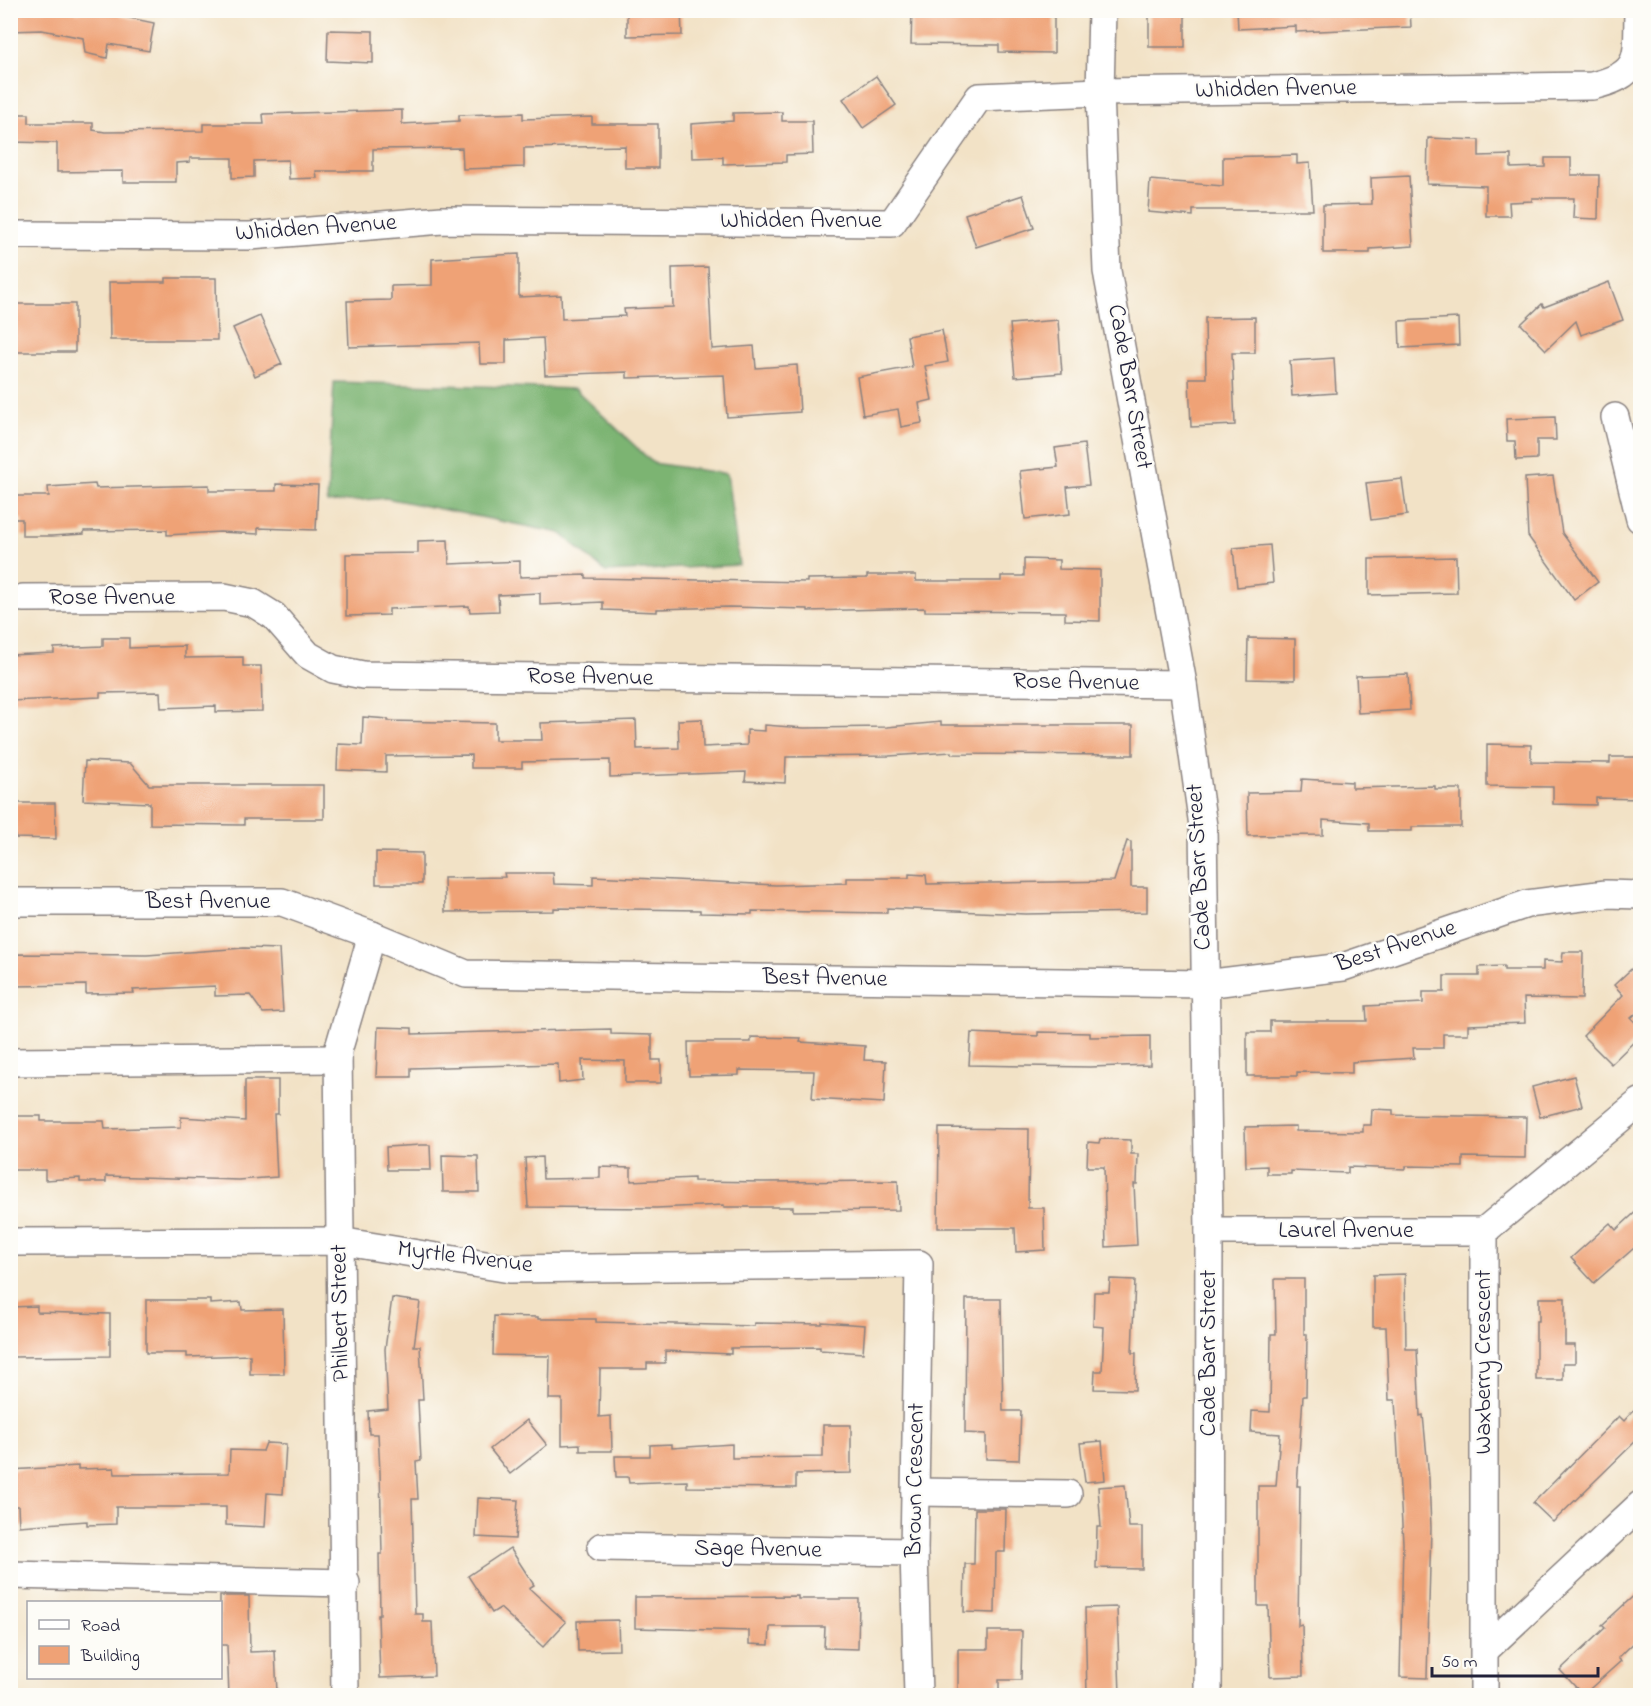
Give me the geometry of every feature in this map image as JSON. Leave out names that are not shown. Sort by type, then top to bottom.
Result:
[{"type":"street","name":"Cade Barr Street","points":[[1102,10],[1100,92],[1107,271],[1183,684],[1203,826],[1209,1231],[1208,1695]]},
{"type":"street","name":"Whidden Avenue","points":[[10,235],[250,236],[442,220],[892,223],[979,97],[1100,92],[1592,86],[1616,80],[1631,69],[1638,45],[1638,10]]},
{"type":"street","points":[[1615,417],[1641,519]]},
{"type":"street","name":"Rose Avenue","points":[[23,598],[224,597],[253,603],[274,616],[308,655],[333,669],[363,675],[1183,684]]},
{"type":"street","name":"Best Avenue","points":[[10,902],[282,902],[372,935],[466,974],[1205,984],[1343,967],[1527,904],[1606,894],[1641,894]]},
{"type":"street","name":"Philbert Street","points":[[345,1695],[346,1583],[338,1059],[372,935]]},
{"type":"street","points":[[10,1062],[338,1059]]},
{"type":"street","points":[[1484,1231],[1641,1102]]},
{"type":"street","name":"Laurel Avenue","points":[[1209,1231],[1484,1231]]},
{"type":"street","name":"Waxberry Crescent","points":[[1484,1231],[1484,1695]]},
{"type":"street","name":"Myrtle Avenue","points":[[10,1242],[339,1241],[510,1269],[919,1264]]},
{"type":"street","name":"Brown Crescent","points":[[918,1695],[914,1552],[919,1264]]},
{"type":"street","points":[[915,1492],[1068,1494]]},
{"type":"street","points":[[1485,1650],[1641,1505]]},
{"type":"street","name":"Sage Avenue","points":[[601,1547],[914,1552]]},
{"type":"street","points":[[10,1575],[346,1583]]},
{"type":"green space","points":[[334,382],[575,389],[653,463],[727,474],[739,565],[606,572],[560,533],[386,498],[327,503]]},
{"type":"building","points":[[10,10],[64,10],[80,13],[81,10],[121,10],[120,16],[154,23],[149,51],[109,44],[107,58],[85,53],[83,38],[42,30],[10,31]]},
{"type":"building","points":[[627,10],[681,10],[682,35],[627,36]]},
{"type":"building","points":[[912,10],[1054,10],[1054,53],[999,52],[999,45],[911,44]]},
{"type":"building","points":[[1149,10],[1185,10],[1185,47],[1149,47]]},
{"type":"building","points":[[1237,10],[1410,10],[1411,27],[1296,32],[1296,26],[1238,29]]},
{"type":"building","points":[[328,30],[373,31],[373,63],[327,61]]},
{"type":"building","points":[[876,76],[896,105],[863,128],[843,99]]},
{"type":"building","points":[[402,110],[402,124],[459,121],[459,115],[523,113],[523,119],[592,117],[592,124],[658,124],[658,168],[625,168],[625,146],[524,148],[524,167],[463,169],[462,148],[373,149],[373,171],[316,171],[317,178],[289,179],[288,160],[254,161],[254,177],[232,178],[232,158],[190,158],[190,162],[176,163],[176,182],[123,182],[123,171],[57,172],[57,143],[10,142],[10,114],[29,114],[29,123],[93,123],[93,130],[105,132],[203,131],[203,124],[264,124],[263,114]]},
{"type":"building","points":[[782,112],[782,121],[812,121],[813,154],[786,155],[786,162],[723,164],[723,157],[692,158],[691,124],[733,121],[733,113]]},
{"type":"building","points":[[1428,138],[1479,140],[1479,156],[1511,155],[1511,168],[1545,167],[1545,158],[1571,158],[1571,175],[1599,175],[1598,219],[1573,218],[1574,198],[1532,198],[1532,201],[1509,202],[1510,216],[1486,216],[1486,186],[1427,184]]},
{"type":"building","points":[[1297,155],[1297,164],[1310,163],[1313,210],[1193,210],[1193,216],[1148,212],[1150,180],[1223,186],[1223,157]]},
{"type":"building","points":[[1409,176],[1413,246],[1370,249],[1370,253],[1323,253],[1323,205],[1372,204],[1371,178]]},
{"type":"building","points":[[1023,195],[1034,228],[976,247],[965,214]]},
{"type":"building","points":[[519,254],[519,297],[561,295],[562,319],[625,316],[624,309],[673,307],[672,268],[708,267],[712,349],[754,346],[756,368],[797,365],[800,412],[727,417],[724,375],[627,378],[627,372],[545,375],[543,338],[506,340],[506,364],[480,364],[479,343],[349,347],[347,301],[391,300],[391,286],[432,285],[432,259]]},
{"type":"building","points":[[166,278],[216,278],[217,340],[110,340],[109,282],[166,282]]},
{"type":"building","points":[[1609,282],[1623,320],[1581,335],[1576,321],[1546,350],[1521,324],[1542,304],[1544,307]]},
{"type":"building","points":[[10,304],[75,304],[75,352],[10,352]]},
{"type":"building","points":[[260,316],[282,364],[255,376],[233,328]]},
{"type":"building","points":[[1255,317],[1255,353],[1232,353],[1235,425],[1191,427],[1189,378],[1206,378],[1205,318]]},
{"type":"building","points":[[1458,318],[1459,345],[1400,348],[1399,321]]},
{"type":"building","points":[[1058,320],[1062,373],[1015,377],[1010,324]]},
{"type":"building","points":[[942,330],[948,362],[925,366],[932,400],[919,403],[922,423],[901,427],[898,409],[863,415],[857,377],[912,367],[907,336]]},
{"type":"building","points":[[1334,358],[1336,393],[1292,396],[1290,361]]},
{"type":"building","points":[[1555,417],[1556,440],[1537,440],[1537,459],[1516,460],[1515,441],[1507,441],[1506,419]]},
{"type":"building","points":[[1084,444],[1089,485],[1067,487],[1070,514],[1025,519],[1020,471],[1058,467],[1055,448]]},
{"type":"building","points":[[1553,476],[1562,533],[1598,582],[1574,600],[1528,536],[1525,478]]},
{"type":"building","points":[[1402,479],[1407,515],[1371,520],[1366,483]]},
{"type":"building","points":[[95,484],[96,488],[209,485],[209,491],[276,491],[276,484],[318,485],[316,530],[258,528],[258,534],[220,532],[167,535],[167,530],[84,531],[84,534],[22,536],[22,519],[10,519],[10,496],[49,496],[48,487]]},
{"type":"building","points":[[448,540],[449,564],[520,561],[520,577],[586,575],[586,578],[807,582],[807,579],[867,578],[867,575],[916,575],[916,581],[1001,581],[1001,576],[1024,576],[1024,559],[1059,560],[1059,569],[1100,570],[1100,621],[1065,620],[1065,612],[925,611],[925,608],[808,611],[808,609],[729,607],[657,609],[657,612],[603,610],[603,602],[540,605],[540,593],[498,595],[499,611],[470,612],[469,606],[389,609],[389,615],[346,616],[346,554],[418,553],[418,541]]},
{"type":"building","points":[[1270,545],[1273,583],[1237,587],[1233,548]]},
{"type":"building","points":[[1456,557],[1457,593],[1369,595],[1369,559]]},
{"type":"building","points":[[103,638],[129,638],[129,648],[185,646],[185,658],[243,657],[243,666],[261,666],[262,711],[216,712],[216,706],[161,708],[160,692],[100,693],[100,697],[10,701],[10,655],[54,653],[54,648],[103,646]]},
{"type":"building","points":[[1248,638],[1295,639],[1295,680],[1247,679]]},
{"type":"building","points":[[1408,674],[1410,710],[1358,713],[1356,676]]},
{"type":"building","points":[[363,717],[388,719],[388,721],[495,723],[495,740],[542,740],[541,723],[636,720],[637,749],[679,748],[678,720],[702,719],[703,747],[747,745],[747,730],[765,731],[765,725],[804,728],[887,727],[941,722],[941,725],[1133,725],[1133,755],[952,754],[952,752],[889,756],[786,757],[785,783],[745,781],[746,772],[610,777],[610,760],[522,762],[522,768],[471,768],[471,755],[386,756],[386,772],[337,770],[338,744],[362,745]]},
{"type":"building","points":[[1487,744],[1531,745],[1531,762],[1610,763],[1610,757],[1641,757],[1641,799],[1596,798],[1596,805],[1553,804],[1553,787],[1487,786]]},
{"type":"building","points":[[85,761],[130,763],[149,785],[324,785],[324,819],[244,819],[244,825],[150,824],[150,803],[83,800]]},
{"type":"building","points":[[1302,779],[1352,782],[1352,788],[1435,786],[1435,789],[1461,789],[1461,827],[1412,827],[1412,831],[1369,831],[1369,823],[1323,820],[1323,835],[1248,836],[1247,793],[1301,792]]},
{"type":"building","points":[[15,803],[55,803],[56,839],[15,838]]},
{"type":"building","points":[[1127,841],[1131,842],[1131,887],[1147,887],[1147,912],[1025,914],[887,908],[887,913],[752,911],[752,914],[700,913],[700,910],[554,908],[554,911],[445,912],[444,878],[505,877],[504,873],[553,873],[554,884],[593,885],[593,876],[776,885],[847,883],[847,878],[909,878],[909,874],[926,875],[927,884],[1114,881]]},
{"type":"building","points":[[376,852],[422,853],[422,884],[376,884]]},
{"type":"building","points":[[244,948],[279,949],[283,1012],[263,1013],[250,995],[215,996],[215,986],[133,990],[134,993],[86,994],[86,985],[13,986],[13,954],[147,955]]},
{"type":"building","points":[[1563,952],[1583,952],[1582,999],[1524,998],[1525,1023],[1468,1025],[1468,1034],[1443,1034],[1443,1048],[1413,1048],[1414,1058],[1352,1062],[1352,1073],[1297,1072],[1297,1076],[1247,1076],[1247,1032],[1270,1032],[1270,1021],[1367,1021],[1366,1006],[1423,1003],[1423,992],[1444,992],[1444,976],[1479,976],[1479,967],[1504,966],[1504,970],[1543,970],[1543,961],[1562,962]]},
{"type":"building","points":[[1641,960],[1641,1009],[1631,1018],[1641,1028],[1641,1035],[1611,1064],[1583,1036],[1623,995],[1614,985]]},
{"type":"building","points":[[378,1027],[412,1028],[412,1034],[611,1029],[611,1034],[652,1035],[652,1060],[661,1060],[661,1083],[625,1083],[625,1061],[582,1060],[583,1080],[559,1083],[558,1064],[411,1068],[411,1077],[376,1077]]},
{"type":"building","points":[[1038,1032],[1090,1033],[1090,1037],[1150,1036],[1150,1065],[1090,1067],[969,1065],[971,1033],[1038,1036]]},
{"type":"building","points":[[751,1037],[801,1038],[800,1042],[865,1046],[864,1060],[886,1061],[884,1103],[812,1099],[814,1071],[739,1070],[739,1075],[689,1076],[688,1042],[751,1042]]},
{"type":"building","points":[[1574,1076],[1582,1106],[1540,1117],[1532,1087]]},
{"type":"building","points":[[245,1080],[278,1080],[278,1114],[274,1114],[277,1177],[239,1180],[106,1176],[106,1182],[80,1182],[80,1178],[45,1180],[45,1170],[11,1170],[11,1116],[41,1116],[41,1121],[104,1121],[105,1129],[181,1127],[181,1117],[245,1121]]},
{"type":"building","points":[[1372,1109],[1393,1110],[1393,1115],[1526,1117],[1525,1158],[1463,1157],[1463,1167],[1406,1166],[1406,1169],[1348,1167],[1348,1173],[1291,1171],[1291,1174],[1267,1174],[1267,1166],[1246,1167],[1245,1127],[1296,1126],[1296,1131],[1363,1132],[1363,1125],[1371,1125]]},
{"type":"building","points":[[939,1128],[1029,1129],[1028,1208],[1044,1208],[1045,1250],[1016,1252],[1015,1228],[938,1228]]},
{"type":"building","points":[[1100,1139],[1131,1140],[1131,1154],[1138,1154],[1137,1184],[1134,1184],[1137,1245],[1106,1247],[1104,1167],[1087,1167],[1088,1142],[1099,1143]]},
{"type":"building","points":[[430,1145],[431,1170],[387,1170],[386,1147]]},
{"type":"building","points":[[442,1155],[478,1156],[479,1192],[443,1192]]},
{"type":"building","points":[[542,1157],[543,1179],[600,1178],[600,1167],[631,1168],[631,1181],[694,1178],[694,1181],[898,1181],[899,1210],[793,1211],[793,1207],[724,1207],[724,1205],[656,1208],[528,1207],[525,1158]]},
{"type":"building","points":[[1641,1207],[1641,1242],[1594,1283],[1571,1258],[1610,1223],[1616,1230]]},
{"type":"building","points":[[1405,1274],[1406,1349],[1417,1349],[1420,1416],[1423,1415],[1429,1478],[1431,1528],[1427,1678],[1400,1677],[1403,1543],[1395,1400],[1389,1400],[1386,1327],[1373,1327],[1373,1275]]},
{"type":"building","points":[[1110,1279],[1135,1280],[1132,1353],[1136,1353],[1135,1390],[1094,1389],[1095,1371],[1102,1371],[1104,1327],[1093,1326],[1094,1292],[1109,1292]]},
{"type":"building","points":[[1275,1279],[1304,1279],[1304,1334],[1307,1334],[1306,1396],[1303,1396],[1297,1486],[1300,1486],[1298,1626],[1302,1625],[1303,1676],[1270,1677],[1268,1606],[1258,1606],[1258,1486],[1276,1486],[1280,1434],[1251,1432],[1252,1411],[1270,1412],[1271,1334],[1276,1334]]},
{"type":"building","points":[[392,1298],[420,1302],[414,1346],[420,1346],[423,1400],[418,1400],[421,1461],[416,1462],[418,1499],[412,1499],[415,1614],[423,1614],[423,1622],[432,1622],[434,1676],[380,1678],[378,1615],[380,1615],[379,1554],[382,1554],[380,1472],[378,1434],[369,1434],[368,1411],[388,1409],[385,1349]]},
{"type":"building","points":[[1539,1298],[1565,1298],[1565,1345],[1575,1345],[1575,1363],[1563,1363],[1563,1380],[1536,1380],[1536,1321],[1539,1321]]},
{"type":"building","points":[[966,1299],[1001,1299],[1003,1411],[1021,1411],[1019,1460],[986,1459],[986,1434],[965,1433]]},
{"type":"building","points":[[146,1300],[210,1300],[210,1304],[241,1302],[242,1310],[283,1309],[284,1374],[250,1374],[250,1355],[187,1357],[187,1353],[146,1353]]},
{"type":"building","points":[[37,1306],[37,1312],[110,1314],[110,1356],[12,1357],[11,1307]]},
{"type":"building","points":[[494,1316],[596,1319],[596,1322],[754,1326],[754,1323],[822,1324],[822,1322],[865,1325],[863,1353],[820,1350],[820,1347],[731,1348],[731,1354],[665,1351],[665,1363],[647,1363],[647,1369],[600,1369],[599,1417],[611,1416],[612,1451],[580,1451],[580,1444],[562,1445],[562,1399],[549,1399],[550,1356],[493,1355]]},
{"type":"building","points":[[1641,1402],[1641,1436],[1553,1522],[1533,1503],[1619,1416],[1624,1421]]},
{"type":"building","points":[[527,1420],[547,1445],[510,1474],[490,1449]]},
{"type":"building","points":[[823,1425],[851,1425],[851,1473],[796,1474],[796,1488],[687,1487],[687,1481],[629,1483],[628,1477],[616,1477],[615,1456],[650,1456],[650,1445],[672,1444],[672,1448],[732,1444],[732,1458],[823,1457]]},
{"type":"building","points":[[1102,1441],[1105,1480],[1085,1482],[1080,1443]]},
{"type":"building","points":[[266,1443],[286,1444],[283,1494],[267,1493],[265,1527],[226,1525],[226,1507],[116,1507],[116,1524],[87,1525],[87,1521],[19,1526],[18,1506],[10,1506],[10,1470],[78,1466],[78,1469],[114,1468],[115,1474],[229,1473],[230,1450],[263,1451]]},
{"type":"building","points":[[1125,1485],[1129,1527],[1142,1527],[1142,1569],[1096,1568],[1097,1527],[1101,1527],[1098,1487]]},
{"type":"building","points":[[478,1498],[518,1500],[515,1539],[476,1537]]},
{"type":"building","points":[[975,1509],[1006,1509],[1005,1552],[996,1552],[995,1613],[964,1612],[965,1564],[974,1564]]},
{"type":"building","points":[[510,1548],[534,1585],[529,1588],[566,1622],[543,1647],[500,1608],[492,1613],[468,1576]]},
{"type":"building","points":[[1641,1589],[1641,1636],[1618,1658],[1621,1661],[1583,1695],[1560,1670],[1605,1628],[1602,1625]]},
{"type":"building","points":[[220,1596],[249,1596],[250,1652],[275,1651],[277,1693],[229,1695],[227,1645],[222,1645],[222,1601],[220,1601]]},
{"type":"building","points":[[798,1596],[798,1599],[859,1599],[858,1649],[824,1648],[825,1627],[770,1627],[769,1645],[749,1644],[749,1631],[635,1628],[635,1597]]},
{"type":"building","points":[[1117,1607],[1120,1695],[1087,1695],[1085,1608]]},
{"type":"building","points":[[618,1620],[619,1650],[578,1651],[577,1621]]},
{"type":"building","points":[[988,1631],[1022,1631],[1021,1680],[999,1680],[999,1695],[958,1695],[958,1649],[988,1649]]}]
